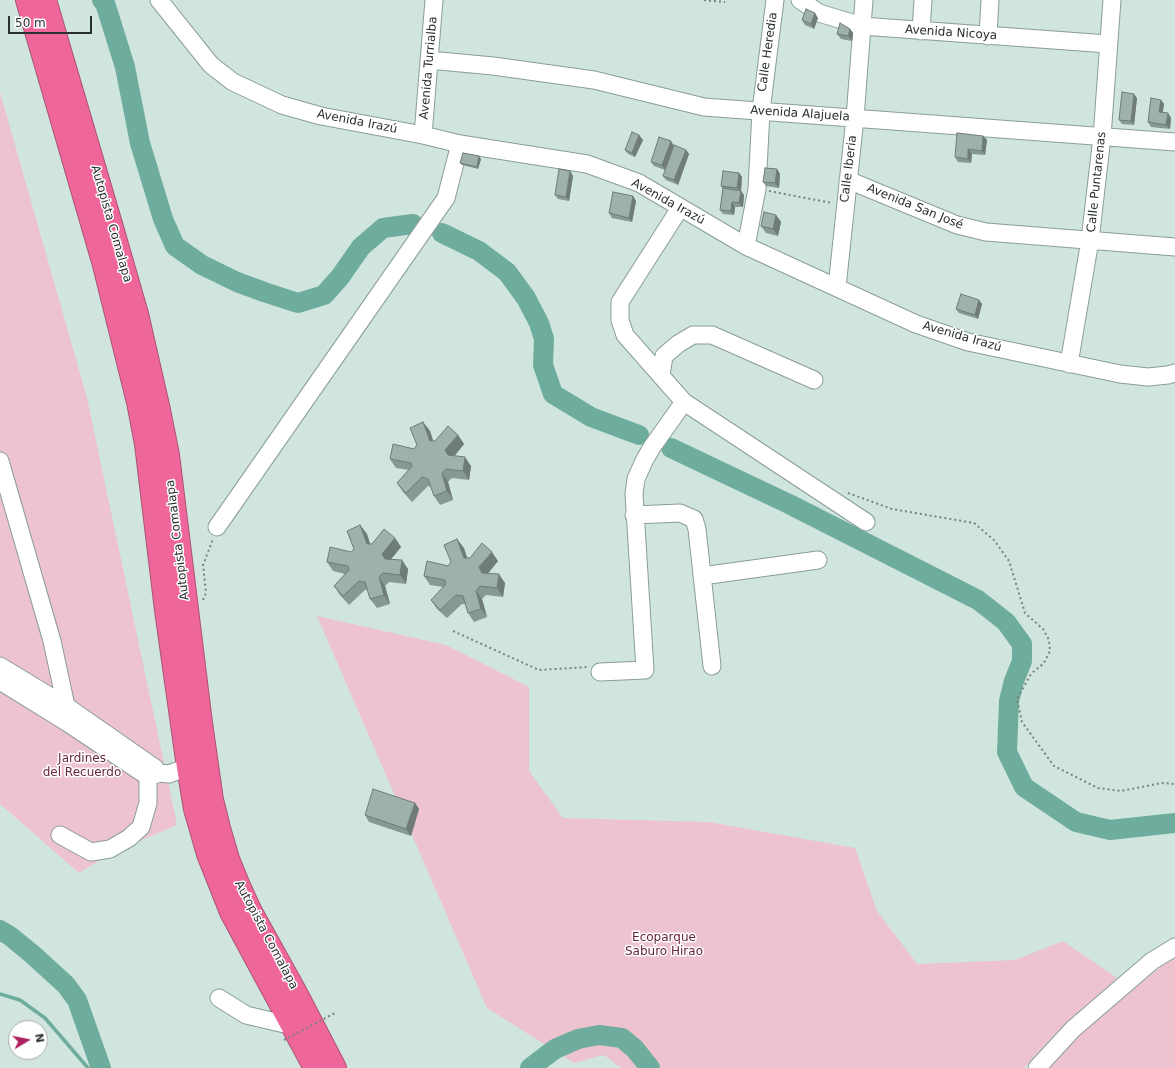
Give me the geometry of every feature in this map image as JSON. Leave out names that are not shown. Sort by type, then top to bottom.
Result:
[{"type":"highway","name":"Autopista Comalapa","points":[[26,0],[104,265],[138,402],[146,444],[166,610],[195,809],[208,854],[228,904],[288,1033],[315,1068]]},
{"type":"highway","name":"Autopista Comalapa","points":[[45,0],[113,231],[138,322],[159,410],[168,455],[210,784],[218,828],[238,886],[296,992],[335,1068]]},
{"type":"highway","points":[[296,992],[346,1068]]},
{"type":"street","name":"Avenida Irazú","points":[[159,0],[211,65],[233,82],[282,105],[321,116],[423,135],[460,144],[587,164],[639,183],[746,246],[916,324],[968,342],[1120,374],[1148,377],[1175,373]]},
{"type":"street","name":"Avenida Turrialba","points":[[423,135],[434,0]]},
{"type":"street","name":"Calle Heredia","points":[[746,246],[757,189],[761,111],[775,0]]},
{"type":"street","name":"Avenida Nicoya","points":[[800,0],[819,13],[862,26],[1108,44]]},
{"type":"street","name":"Calle Iberia","points":[[837,287],[855,118],[864,0]]},
{"type":"street","points":[[921,31],[923,0]]},
{"type":"street","points":[[988,36],[990,0]]},
{"type":"street","name":"Calle Puntarenas","points":[[1069,364],[1090,240],[1102,137],[1112,0]]},
{"type":"street","name":"Avenida Alajuela","points":[[429,60],[493,66],[586,79],[704,107],[1175,142]]},
{"type":"street","points":[[217,527],[446,198],[460,144]]},
{"type":"street","name":"Avenida San José","points":[[848,180],[957,225],[986,232],[1175,247]]},
{"type":"street","points":[[680,208],[620,302],[620,320],[625,335],[684,402],[866,522]]},
{"type":"street","points":[[661,375],[664,356],[678,344],[693,335],[712,335],[814,380]]},
{"type":"street","points":[[600,672],[645,670],[634,515],[636,479],[652,447],[684,402]]},
{"type":"street","points":[[0,461],[52,641],[66,706],[68,723]]},
{"type":"street","points":[[634,515],[680,513],[694,519],[697,529],[712,666]]},
{"type":"street","points":[[702,576],[818,560]]},
{"type":"street","points":[[0,666],[66,706],[155,768],[148,803],[141,827],[129,838],[110,849],[91,852],[60,835]]},
{"type":"street","points":[[0,681],[154,775],[168,774],[188,767]]},
{"type":"street","points":[[1037,1068],[1073,1029],[1152,961],[1175,947]]},
{"type":"street","points":[[218,998],[246,1014],[288,1033]]},
{"type":"path","points":[[704,0],[725,2]]},
{"type":"path","points":[[757,189],[845,206]]},
{"type":"path","points":[[843,491],[892,509],[974,523],[994,540],[1009,561],[1025,613],[1043,629],[1049,640],[1050,651],[1044,663],[1031,674],[1017,699],[1022,722],[1054,766],[1098,788],[1121,791],[1162,783],[1175,784]]},
{"type":"path","points":[[202,603],[206,593],[203,565],[217,527]]},
{"type":"path","points":[[453,631],[539,670],[592,667],[600,672]]},
{"type":"path","points":[[288,1033],[335,1013]]},
{"type":"green space","name":"Jardines del Recuerdo","points":[[0,92],[87,398],[177,825],[121,849],[79,873],[0,804]]},
{"type":"green space","name":"Ecoparque Saburo Hirao","points":[[317,616],[446,645],[529,687],[529,771],[563,818],[709,822],[855,848],[877,911],[917,964],[1015,960],[1063,941],[1117,978],[1054,1035],[1024,1068],[621,1068],[604,1055],[574,1063],[487,1008]]},
{"type":"green space","points":[[1175,955],[1175,1068],[1048,1068],[1083,1031]]},
{"type":"building","points":[[806,9],[815,13],[811,24],[802,20]]},
{"type":"building","points":[[840,23],[850,29],[848,36],[837,34]]},
{"type":"building","points":[[1122,92],[1134,94],[1131,121],[1119,120]]},
{"type":"building","points":[[1151,98],[1161,100],[1159,112],[1168,113],[1166,125],[1148,122]]},
{"type":"building","points":[[632,132],[639,135],[632,153],[625,150]]},
{"type":"building","points":[[957,133],[983,136],[982,151],[968,149],[968,159],[955,157]]},
{"type":"building","points":[[659,137],[671,141],[662,165],[651,162]]},
{"type":"building","points":[[674,145],[686,150],[674,180],[663,176]]},
{"type":"building","points":[[463,153],[479,156],[477,167],[460,163]]},
{"type":"building","points":[[765,168],[777,169],[775,183],[763,182]]},
{"type":"building","points":[[559,169],[570,171],[566,197],[555,195]]},
{"type":"building","points":[[723,171],[739,173],[737,188],[721,186]]},
{"type":"building","points":[[723,188],[741,191],[739,203],[732,202],[731,211],[720,210]]},
{"type":"building","points":[[613,192],[633,196],[629,218],[609,213]]},
{"type":"building","points":[[764,212],[776,215],[773,229],[761,226]]},
{"type":"building","points":[[961,294],[979,300],[975,315],[956,309]]},
{"type":"building","points":[[423,422],[430,441],[435,441],[448,426],[458,435],[445,450],[448,455],[465,457],[463,471],[446,469],[442,473],[447,491],[434,496],[428,479],[422,477],[406,493],[397,483],[412,466],[411,463],[390,459],[393,444],[414,449],[417,445],[410,428]]},
{"type":"building","points":[[360,525],[367,544],[372,544],[384,529],[395,538],[382,554],[385,559],[402,560],[400,575],[383,573],[379,577],[384,595],[370,599],[365,582],[359,581],[343,596],[334,586],[349,570],[348,566],[327,562],[330,547],[351,552],[354,549],[347,531]]},
{"type":"building","points":[[457,539],[464,558],[470,558],[482,543],[492,552],[479,567],[482,573],[499,574],[497,588],[480,586],[476,591],[481,609],[468,613],[463,596],[456,595],[440,610],[431,600],[446,584],[445,580],[424,576],[427,561],[448,566],[451,562],[444,545]]},
{"type":"building","points":[[373,789],[415,803],[406,829],[365,815]]},
{"type":"waterway","points":[[102,0],[105,3],[125,67],[140,143],[163,219],[175,246],[202,265],[237,282],[298,303],[324,295],[340,277],[361,247],[383,228],[413,224]]},
{"type":"waterway","points":[[442,233],[479,251],[507,272],[526,298],[539,323],[544,339],[543,365],[553,394],[591,417],[639,435]]},
{"type":"waterway","points":[[671,448],[789,504],[978,600],[1006,622],[1022,644],[1022,661],[1014,681],[1009,701],[1007,752],[1024,787],[1076,822],[1110,830],[1175,823]]},
{"type":"waterway","points":[[0,930],[32,954],[66,985],[77,1000],[101,1068]]},
{"type":"waterway","points":[[0,994],[20,1000],[45,1018],[88,1068]]},
{"type":"waterway","points":[[530,1068],[555,1049],[578,1039],[599,1035],[622,1038],[635,1049],[650,1068]]}]
